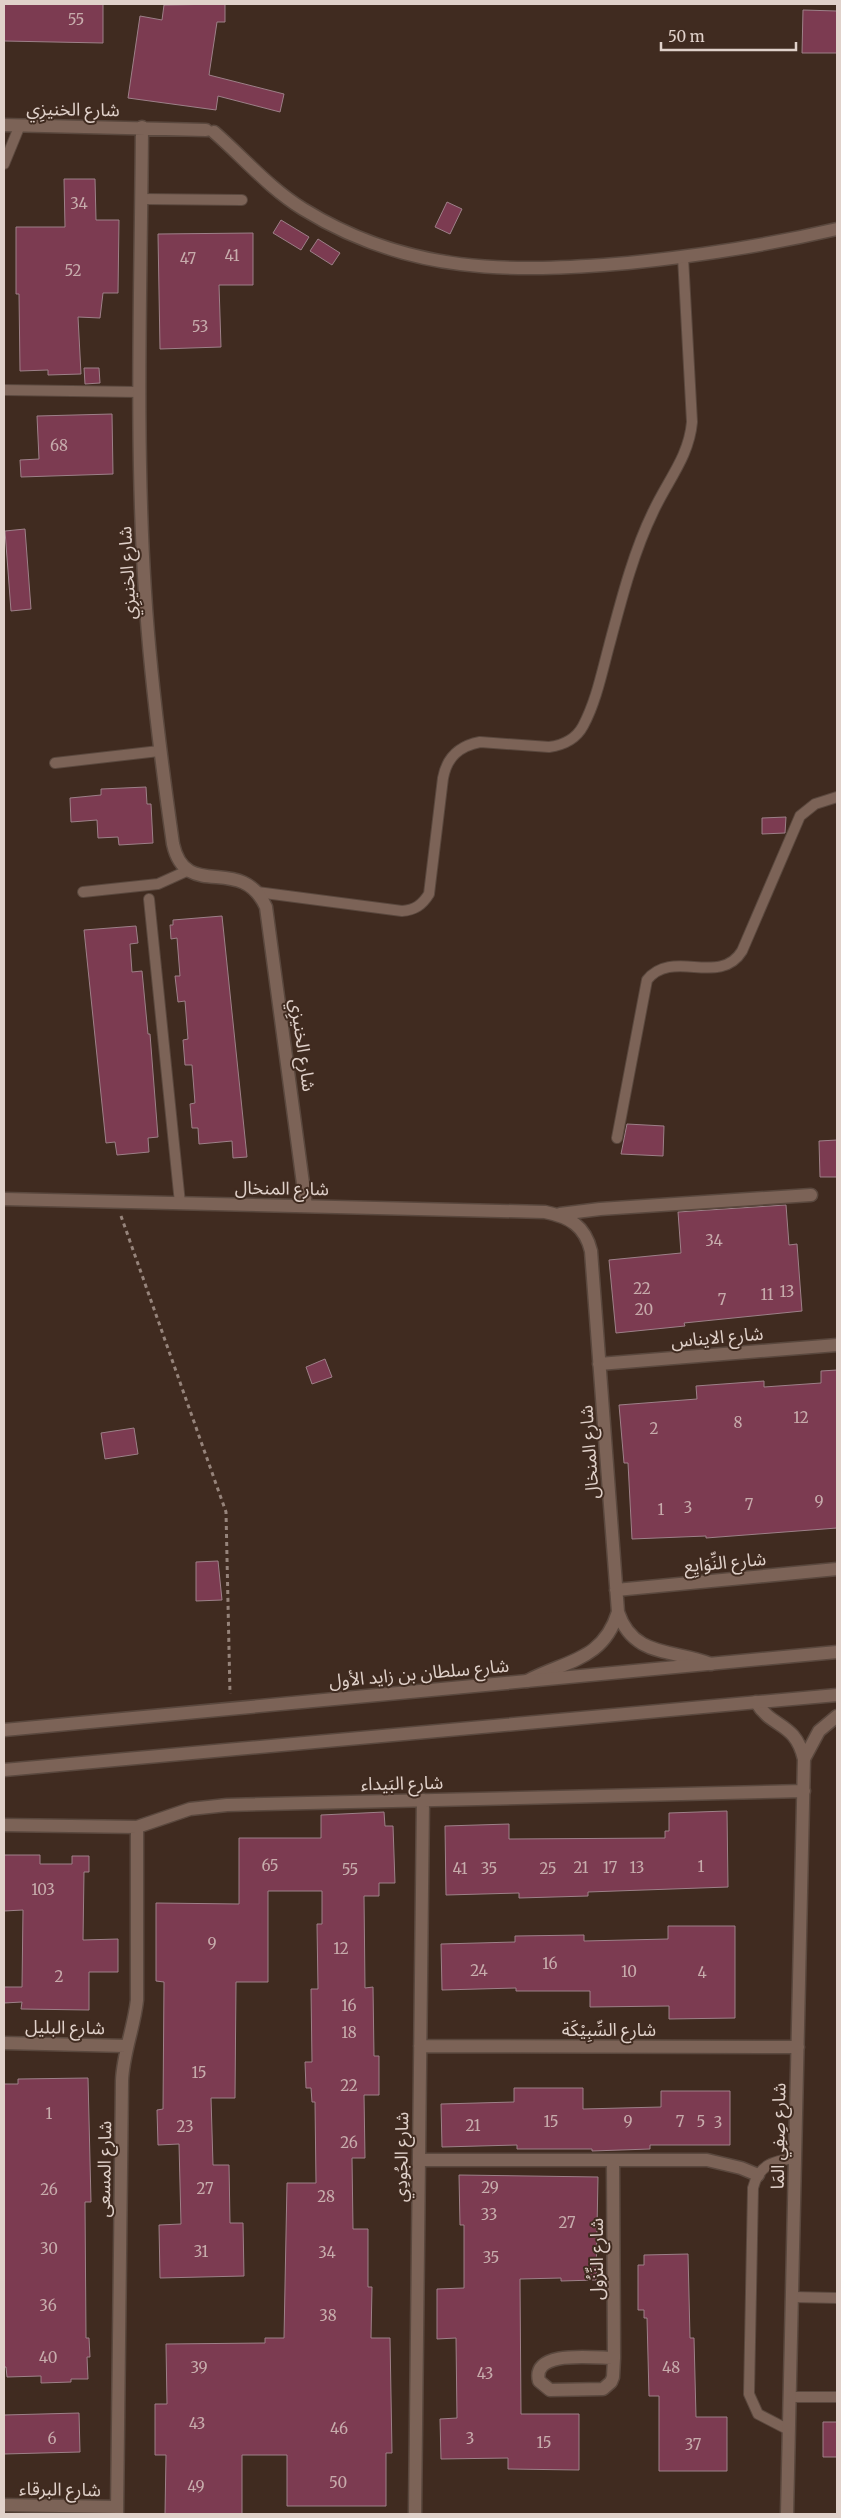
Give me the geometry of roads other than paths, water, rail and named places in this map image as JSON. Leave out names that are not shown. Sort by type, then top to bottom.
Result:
[{"type":"street","name":"شارع الخنيزِي","points":[[4,125],[210,131],[266,181],[302,208],[346,231],[405,253],[464,266],[520,269],[603,265],[683,257]]},
{"type":"street","name":"شارع الخنيزِي","points":[[142,128],[139,392],[145,593],[159,751],[175,851],[189,870]]},
{"type":"street","points":[[683,257],[764,244],[837,229]]},
{"type":"street","points":[[189,870],[209,878],[232,878],[251,886],[257,892]]},
{"type":"street","name":"شارع الخنيزِي","points":[[257,892],[262,899],[268,916],[306,1206]]},
{"type":"street","name":"شارع المنخال","points":[[4,1199],[545,1212],[560,1214],[607,1208],[811,1195]]},
{"type":"street","name":"شارع المنخال","points":[[560,1214],[580,1226],[588,1237],[591,1251],[618,1612],[626,1630],[640,1644],[659,1651],[686,1655],[711,1664]]},
{"type":"street","name":"شارع الايناس","points":[[600,1364],[837,1345]]},
{"type":"street","name":"شارع النِّوَايِع","points":[[616,1590],[837,1570]]},
{"type":"street","name":"شارع المنخال","points":[[527,1681],[580,1659],[597,1648],[610,1632],[618,1612]]},
{"type":"street","name":"شارع سلطان بن زايد الأول","points":[[4,1730],[837,1652]]},
{"type":"street","points":[[4,1770],[837,1695]]},
{"type":"street","name":"شارع صِفِي المَا","points":[[756,1702],[766,1715],[788,1728],[794,1735],[804,1759],[787,2514]]},
{"type":"street","name":"شارع صِفِي المَا","points":[[804,1759],[819,1731],[837,1716]]},
{"type":"street","name":"شارع البَيداء","points":[[4,1826],[136,1827],[172,1813],[208,1806],[804,1791]]},
{"type":"street","name":"شارع الجُودِي","points":[[415,2514],[422,1800]]},
{"type":"street","name":"شارع المسعى","points":[[116,2510],[122,2080],[126,2046],[134,2023],[137,2000],[136,1827]]},
{"type":"street","name":"شارع البليل","points":[[4,2043],[126,2046]]},
{"type":"street","name":"شارع السِّبِيْكَة","points":[[420,2046],[798,2047]]},
{"type":"street","points":[[419,2160],[707,2160],[741,2168],[758,2175]]},
{"type":"street","name":"شارع النِّزُول","points":[[613,2160],[614,2358],[611,2382],[603,2389],[550,2390],[539,2381],[538,2370],[541,2365],[551,2359],[614,2358]]},
{"type":"street","name":"شارع البرقاء","points":[[4,2505],[116,2510]]},
{"type":"lane","points":[[4,164],[20,125]]},
{"type":"lane","points":[[142,199],[242,200]]},
{"type":"lane","points":[[257,892],[402,911],[419,906],[429,894],[443,778],[445,769],[454,754],[470,744],[480,742],[549,747],[560,746],[570,741],[583,726],[601,676],[644,531],[661,495],[681,464],[691,437],[692,422],[683,257]]},
{"type":"lane","points":[[4,390],[139,392]]},
{"type":"lane","points":[[55,763],[159,751]]},
{"type":"lane","points":[[617,1138],[647,980],[652,974],[664,967],[716,968],[734,961],[742,951],[800,816],[815,804],[837,797]]},
{"type":"lane","points":[[83,892],[149,891],[189,870]]},
{"type":"lane","points":[[149,891],[180,1203]]},
{"type":"lane","points":[[789,2430],[758,2414],[751,2401],[753,2188],[762,2169],[774,2161],[795,2158]]},
{"type":"lane","points":[[792,2297],[837,2298]]},
{"type":"lane","points":[[790,2397],[837,2397]]}]
